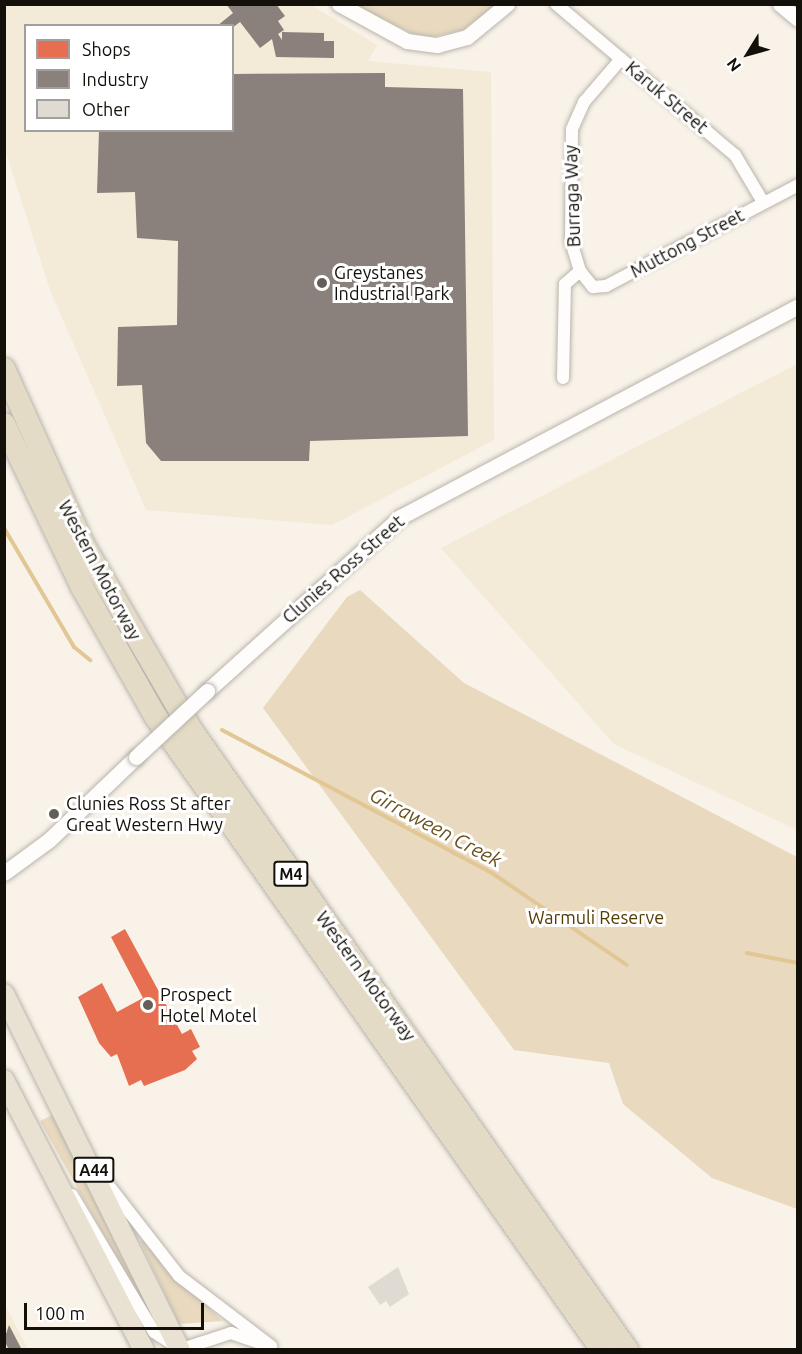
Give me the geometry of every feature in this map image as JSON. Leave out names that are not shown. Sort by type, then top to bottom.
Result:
[{"type":"highway","name":"Western Motorway","points":[[4,369],[83,544],[192,731],[627,1350]]},
{"type":"highway","name":"Western Motorway","points":[[4,424],[82,587],[156,717],[602,1350]]},
{"type":"highway","name":"A44","points":[[4,994],[89,1160],[180,1349]]},
{"type":"highway","name":"A44","points":[[4,1080],[144,1350]]},
{"type":"street","points":[[339,4],[406,40],[437,45],[467,37],[507,4]]},
{"type":"street","name":"Karuk Street","points":[[556,4],[735,155],[763,202]]},
{"type":"street","points":[[780,4],[798,19]]},
{"type":"street","name":"Burraga Way","points":[[563,378],[565,284],[580,271],[571,241],[572,129],[584,102],[621,59]]},
{"type":"street","name":"Muttong Street","points":[[580,271],[593,287],[606,286],[798,184]]},
{"type":"street","name":"Clunies Ross Street","points":[[8,868],[136,757],[400,517],[798,306]]},
{"type":"street","points":[[45,1158],[91,1221],[154,1332],[180,1349],[231,1333],[274,1348]]},
{"type":"street","points":[[89,1160],[179,1276],[274,1348]]},
{"type":"shaded area","name":"Greystanes Industrial Park","points":[[4,5],[311,5],[377,45],[368,61],[491,72],[494,440],[332,525],[146,510],[50,290],[5,150]]},
{"type":"shaded area","points":[[797,364],[797,830],[614,744],[441,548]]},
{"type":"shaded area","points":[[5,1305],[28,1349],[5,1349]]},
{"type":"green space","points":[[354,5],[496,5],[463,30],[432,37],[413,34]]},
{"type":"green space","name":"Warmuli Reserve","points":[[360,590],[464,683],[797,857],[797,1209],[712,1178],[623,1104],[609,1063],[514,1050],[263,708],[347,597]]},
{"type":"green space","points":[[54,1114],[146,1300],[141,1301],[40,1121]]},
{"type":"green space","points":[[140,1241],[143,1241],[222,1321],[179,1324]]},
{"type":"building: Shops","name":"Prospect Hotel Motel","points":[[125,929],[182,1034],[191,1029],[200,1047],[192,1051],[197,1059],[185,1070],[144,1086],[141,1080],[129,1086],[117,1054],[111,1057],[99,1043],[78,997],[102,983],[117,1012],[143,998],[111,937]]},
{"type":"building: Industry","points":[[226,4],[276,4],[285,16],[278,21],[284,30],[278,34],[282,40],[282,32],[324,33],[324,41],[334,41],[334,58],[276,57],[272,39],[260,48],[240,22],[234,26],[234,24],[219,24],[233,13]]},
{"type":"building: Industry","name":"Greystanes Industrial Park","points":[[385,73],[385,87],[463,89],[468,436],[310,441],[309,461],[161,461],[146,443],[142,385],[117,386],[118,327],[177,325],[178,241],[137,238],[135,192],[97,193],[99,132],[234,132],[234,74]]},
{"type":"building: Industry","points":[[9,1325],[22,1350],[9,1350],[4,1340]]},
{"type":"building: Other","points":[[398,1267],[409,1294],[390,1307],[386,1301],[380,1305],[368,1287]]},
{"type":"waterway","name":"Girraween Creek","points":[[4,528],[74,647],[90,660]]},
{"type":"waterway","name":"Girraween Creek","points":[[222,730],[492,873],[627,965]]},
{"type":"waterway","name":"Girraween Creek","points":[[747,953],[798,963]]},
{"type":"place","name":"Greystanes Industrial Park","points":[[322,283]]},
{"type":"place","name":"Clunies Ross St after Great Western Hwy","points":[[54,814]]},
{"type":"place","name":"Prospect Hotel Motel","points":[[148,1005]]}]
